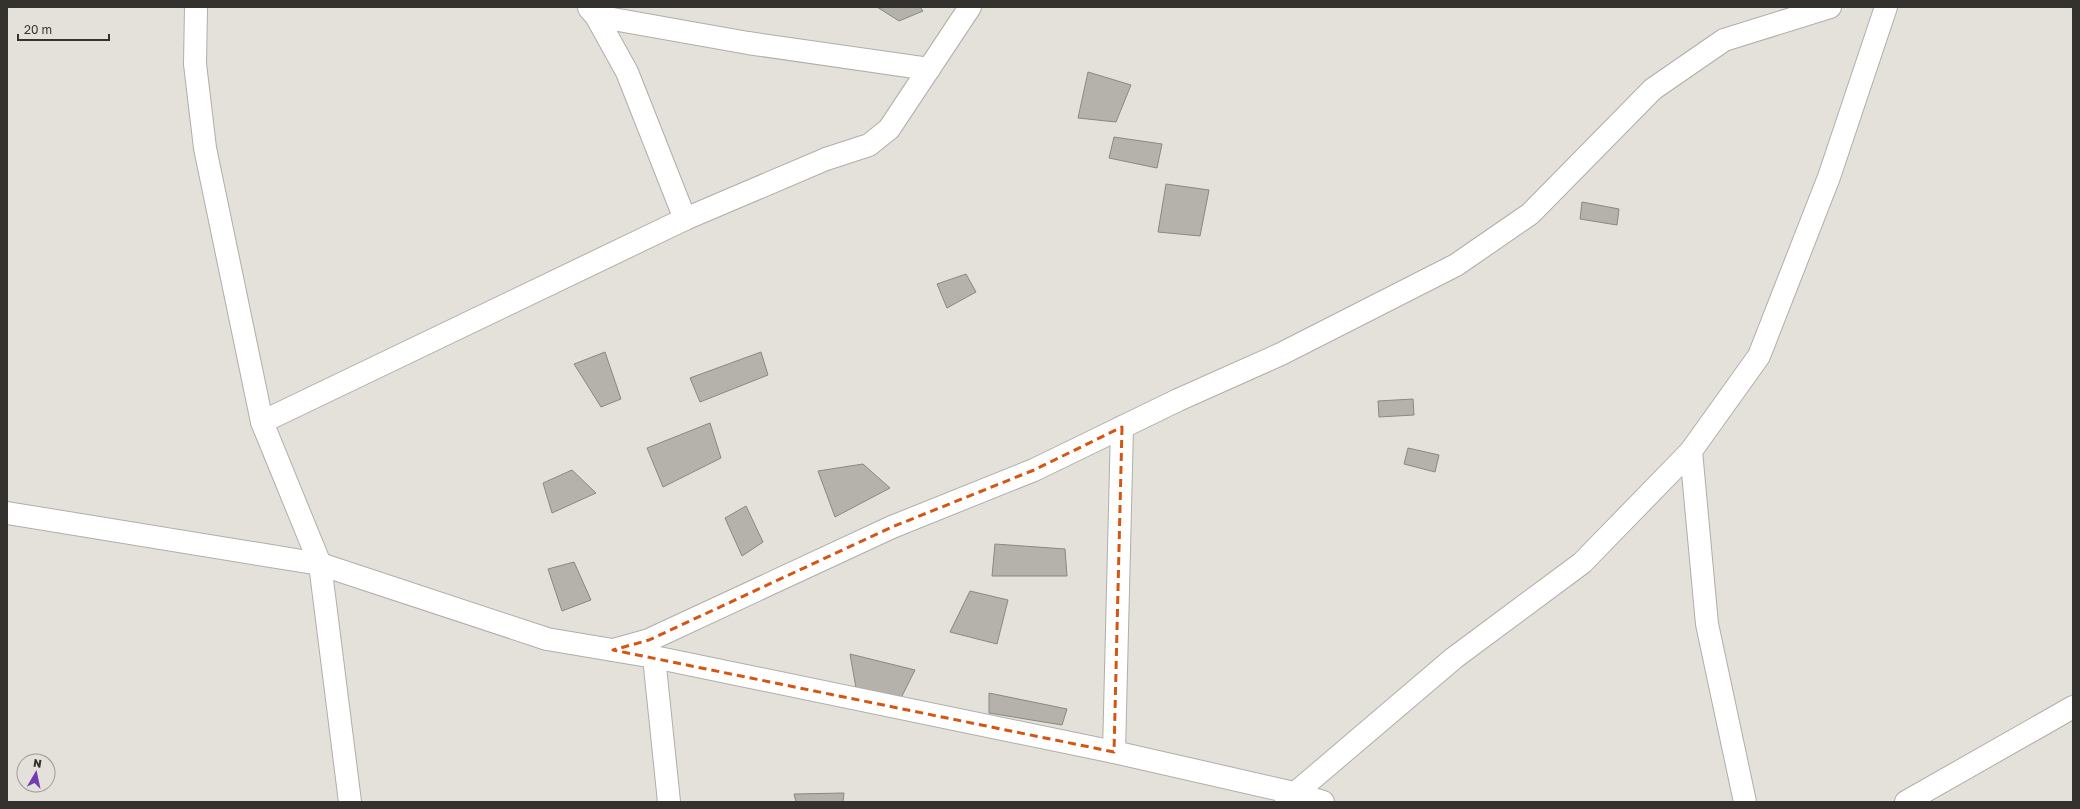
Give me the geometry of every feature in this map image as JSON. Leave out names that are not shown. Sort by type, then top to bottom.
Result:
[{"type":"street","points":[[196,7],[195,64],[205,148],[262,422],[320,564],[350,802]]},
{"type":"street","points":[[262,422],[685,219],[826,159],[870,145],[889,129],[970,7]]},
{"type":"street","points":[[613,650],[649,640],[892,527],[1034,470],[1178,400],[1281,354],[1385,303],[1456,265],[1530,214],[1653,89],[1724,40],[1830,7]]},
{"type":"street","points":[[1290,798],[1454,658],[1582,564],[1691,451],[1759,356],[1829,177],[1886,7]]},
{"type":"street","points":[[592,12],[627,72],[685,219]]},
{"type":"street","points":[[592,12],[748,43],[929,69]]},
{"type":"street","points":[[1114,752],[1122,427]]},
{"type":"street","points":[[1691,451],[1707,624],[1745,802]]},
{"type":"street","points":[[7,513],[320,564],[548,639],[654,657],[1114,752],[1290,798],[1323,802]]},
{"type":"street","points":[[654,657],[669,802]]},
{"type":"street","points":[[1906,802],[2073,707]]},
{"type":"highlighted area","points":[[1122,427],[1114,752],[613,650],[649,640],[892,527],[1034,470]]},
{"type":"building","points":[[877,7],[920,7],[923,11],[899,21]]},
{"type":"building","points":[[1088,72],[1131,85],[1116,122],[1078,118]]},
{"type":"building","points":[[1114,137],[1162,144],[1157,168],[1109,158]]},
{"type":"building","points":[[1166,184],[1209,190],[1200,236],[1158,232]]},
{"type":"building","points":[[1582,202],[1619,209],[1617,225],[1580,219]]},
{"type":"building","points":[[966,274],[976,292],[947,308],[937,284]]},
{"type":"building","points":[[605,352],[621,399],[601,407],[574,364]]},
{"type":"building","points":[[761,352],[768,375],[700,402],[690,378]]},
{"type":"building","points":[[1413,399],[1414,415],[1379,417],[1378,401]]},
{"type":"building","points":[[710,423],[721,458],[663,487],[647,448]]},
{"type":"building","points":[[1408,448],[1439,455],[1435,472],[1404,464]]},
{"type":"building","points":[[863,464],[890,488],[835,517],[818,471]]},
{"type":"building","points":[[572,470],[596,493],[552,513],[543,483]]},
{"type":"building","points":[[746,506],[763,542],[742,556],[725,518]]},
{"type":"building","points":[[995,544],[1065,549],[1067,576],[992,576]]},
{"type":"building","points":[[574,562],[591,600],[562,611],[548,569]]},
{"type":"building","points":[[970,591],[1008,600],[997,644],[950,632]]},
{"type":"building","points":[[850,654],[915,670],[896,708],[856,688]]},
{"type":"building","points":[[989,693],[1067,709],[1062,725],[989,713]]},
{"type":"building","points":[[844,793],[843,802],[796,802],[794,794]]}]
